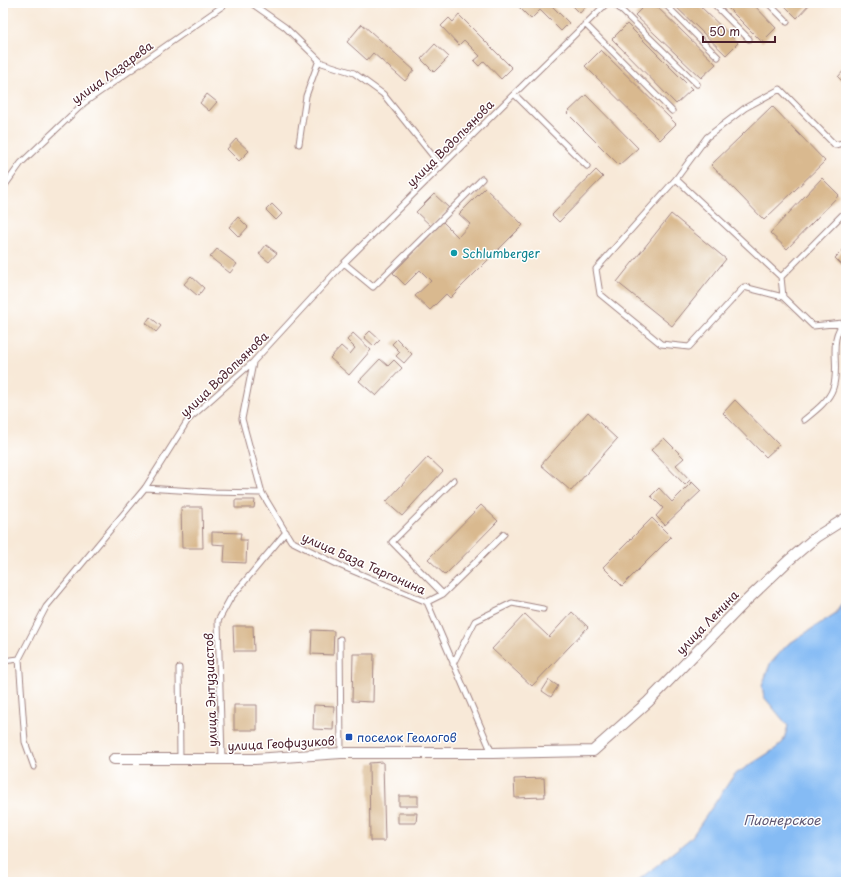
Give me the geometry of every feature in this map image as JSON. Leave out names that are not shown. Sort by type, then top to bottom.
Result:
[{"type":"street","name":"улица Ленина","points":[[593,751],[648,702],[788,560],[816,536],[846,518]]},
{"type":"street","name":"улица Геофизиков","points":[[114,759],[255,759],[341,753],[593,751]]},
{"type":"lane","name":"улица Лазарева","points":[[3,188],[22,164],[84,103],[227,3]]},
{"type":"lane","points":[[251,3],[285,27],[322,63],[354,73],[383,94],[441,166]]},
{"type":"lane","name":"улица Водопьянова","points":[[19,659],[46,607],[146,488],[188,420],[253,362],[344,263],[607,3]]},
{"type":"lane","points":[[614,3],[697,84]]},
{"type":"lane","points":[[664,3],[718,57]]},
{"type":"lane","points":[[713,3],[749,39]]},
{"type":"lane","points":[[768,3],[787,22]]},
{"type":"lane","points":[[585,24],[672,111]]},
{"type":"lane","points":[[299,144],[306,96],[319,60]]},
{"type":"lane","points":[[845,321],[813,326],[783,297],[744,287],[689,347],[661,344],[600,294],[596,269],[676,179],[707,137],[745,108],[780,89],[835,145],[846,142]]},
{"type":"lane","points":[[514,94],[587,166]]},
{"type":"lane","points":[[344,263],[373,287],[482,179]]},
{"type":"lane","points":[[676,179],[781,277],[783,297]]},
{"type":"lane","points":[[781,277],[846,211]]},
{"type":"lane","points":[[804,420],[821,407],[833,390],[836,369],[834,340],[845,321]]},
{"type":"lane","name":"улица База Таргонина","points":[[253,362],[242,419],[262,493],[291,541],[339,565],[427,602]]},
{"type":"lane","points":[[443,594],[392,542],[454,480]]},
{"type":"lane","points":[[146,488],[262,493]]},
{"type":"lane","name":"улица Энтузиастов","points":[[222,758],[218,621],[230,599],[286,532]]},
{"type":"lane","points":[[492,753],[427,602],[443,594],[504,534]]},
{"type":"lane","points":[[453,664],[475,621],[512,603],[543,608]]},
{"type":"lane","points":[[340,639],[341,753]]},
{"type":"lane","points":[[3,661],[19,659],[25,742],[34,767]]},
{"type":"lane","points":[[179,668],[180,759]]},
{"type":"water","name":"Пионерское","points":[[846,598],[846,882],[636,882],[691,838],[734,775],[775,749],[783,742],[788,726],[764,697],[762,686],[770,664],[787,645],[836,613]]},
{"type":"building","points":[[515,3],[549,3],[569,23],[561,31],[540,10],[531,19]]},
{"type":"building","points":[[570,3],[589,3],[580,13]]},
{"type":"building","points":[[647,3],[653,3],[716,64],[701,78],[635,15]]},
{"type":"building","points":[[672,3],[697,3],[738,43],[726,55]]},
{"type":"building","points":[[723,3],[752,3],[776,28],[762,42]]},
{"type":"building","points":[[782,3],[811,3],[797,18]]},
{"type":"building","points":[[459,15],[512,68],[501,79],[484,61],[479,66],[474,61],[480,56],[464,40],[459,45],[441,26],[449,18],[453,22]]},
{"type":"building","points":[[362,24],[414,70],[405,81],[373,53],[367,60],[347,42]]},
{"type":"building","points":[[627,24],[692,89],[676,104],[612,39]]},
{"type":"building","points":[[435,44],[449,57],[434,72],[421,59]]},
{"type":"building","points":[[601,50],[676,124],[660,140],[585,66]]},
{"type":"building","points":[[846,68],[846,85],[838,77]]},
{"type":"building","points":[[207,94],[217,102],[209,111],[200,103]]},
{"type":"building","points":[[586,95],[638,148],[619,165],[567,113]]},
{"type":"building","points":[[772,106],[825,161],[764,220],[711,165]]},
{"type":"building","points":[[236,139],[249,151],[239,161],[227,149]]},
{"type":"building","points":[[596,170],[603,177],[559,222],[552,215]]},
{"type":"building","points":[[822,178],[839,195],[787,249],[770,233]]},
{"type":"building","name":"Schlumberger","points":[[485,188],[523,225],[450,298],[446,294],[430,310],[415,296],[431,281],[420,270],[405,285],[393,273],[443,222],[458,237],[470,224],[459,214]]},
{"type":"building","points":[[434,194],[449,208],[431,226],[416,212]]},
{"type":"building","points":[[272,204],[282,214],[276,220],[266,210]]},
{"type":"building","points":[[671,214],[726,259],[672,326],[617,282]]},
{"type":"building","points":[[238,217],[248,227],[239,237],[229,227]]},
{"type":"building","points":[[266,245],[277,253],[269,262],[259,254]]},
{"type":"building","points":[[846,247],[846,269],[835,258]]},
{"type":"building","points":[[217,249],[237,264],[230,273],[210,257]]},
{"type":"building","points":[[191,276],[204,288],[198,296],[184,284]]},
{"type":"building","points":[[150,317],[161,326],[156,332],[146,323]]},
{"type":"building","points":[[370,331],[380,340],[374,346],[364,337]]},
{"type":"building","points":[[353,333],[371,350],[349,375],[330,358],[341,346],[350,354],[355,348],[347,340]]},
{"type":"building","points":[[397,339],[412,354],[404,363],[396,356],[400,352],[392,344]]},
{"type":"building","points":[[380,359],[388,366],[394,360],[402,368],[376,396],[359,381]]},
{"type":"building","points":[[735,400],[779,445],[766,457],[723,413]]},
{"type":"building","points":[[588,412],[617,439],[571,491],[541,465]]},
{"type":"building","points":[[664,438],[684,458],[676,465],[690,480],[685,485],[651,450]]},
{"type":"building","points":[[428,457],[443,471],[402,516],[386,502]]},
{"type":"building","points":[[692,482],[701,491],[665,525],[656,516],[663,508],[651,496],[659,488],[672,502]]},
{"type":"building","points":[[235,500],[255,500],[254,508],[235,508]]},
{"type":"building","points":[[481,505],[498,521],[445,575],[428,559]]},
{"type":"building","points":[[181,507],[202,507],[203,548],[182,548]]},
{"type":"building","points":[[652,518],[671,537],[622,586],[603,567]]},
{"type":"building","points":[[212,532],[241,533],[240,540],[247,540],[246,563],[224,562],[225,545],[212,544]]},
{"type":"building","points":[[572,612],[588,627],[532,686],[492,649],[525,614],[549,637]]},
{"type":"building","points":[[233,626],[253,626],[254,651],[234,651]]},
{"type":"building","points":[[312,630],[334,631],[333,655],[311,654]]},
{"type":"building","points":[[353,654],[374,654],[373,702],[352,701]]},
{"type":"building","points":[[549,680],[558,686],[551,697],[542,691]]},
{"type":"building","points":[[234,705],[257,705],[257,730],[234,730]]},
{"type":"building","points":[[314,705],[334,706],[333,730],[313,729]]},
{"type":"building","points":[[383,762],[385,841],[370,841],[369,763]]},
{"type":"building","points":[[544,778],[545,797],[515,798],[514,779]]},
{"type":"building","points":[[399,796],[418,796],[418,806],[399,806]]},
{"type":"building","points":[[398,813],[417,813],[416,823],[398,823]]},
{"type":"place","name":"Schlumberger","points":[[454,253]]},
{"type":"place","name":"поселок Геологов","points":[[349,737]]}]
